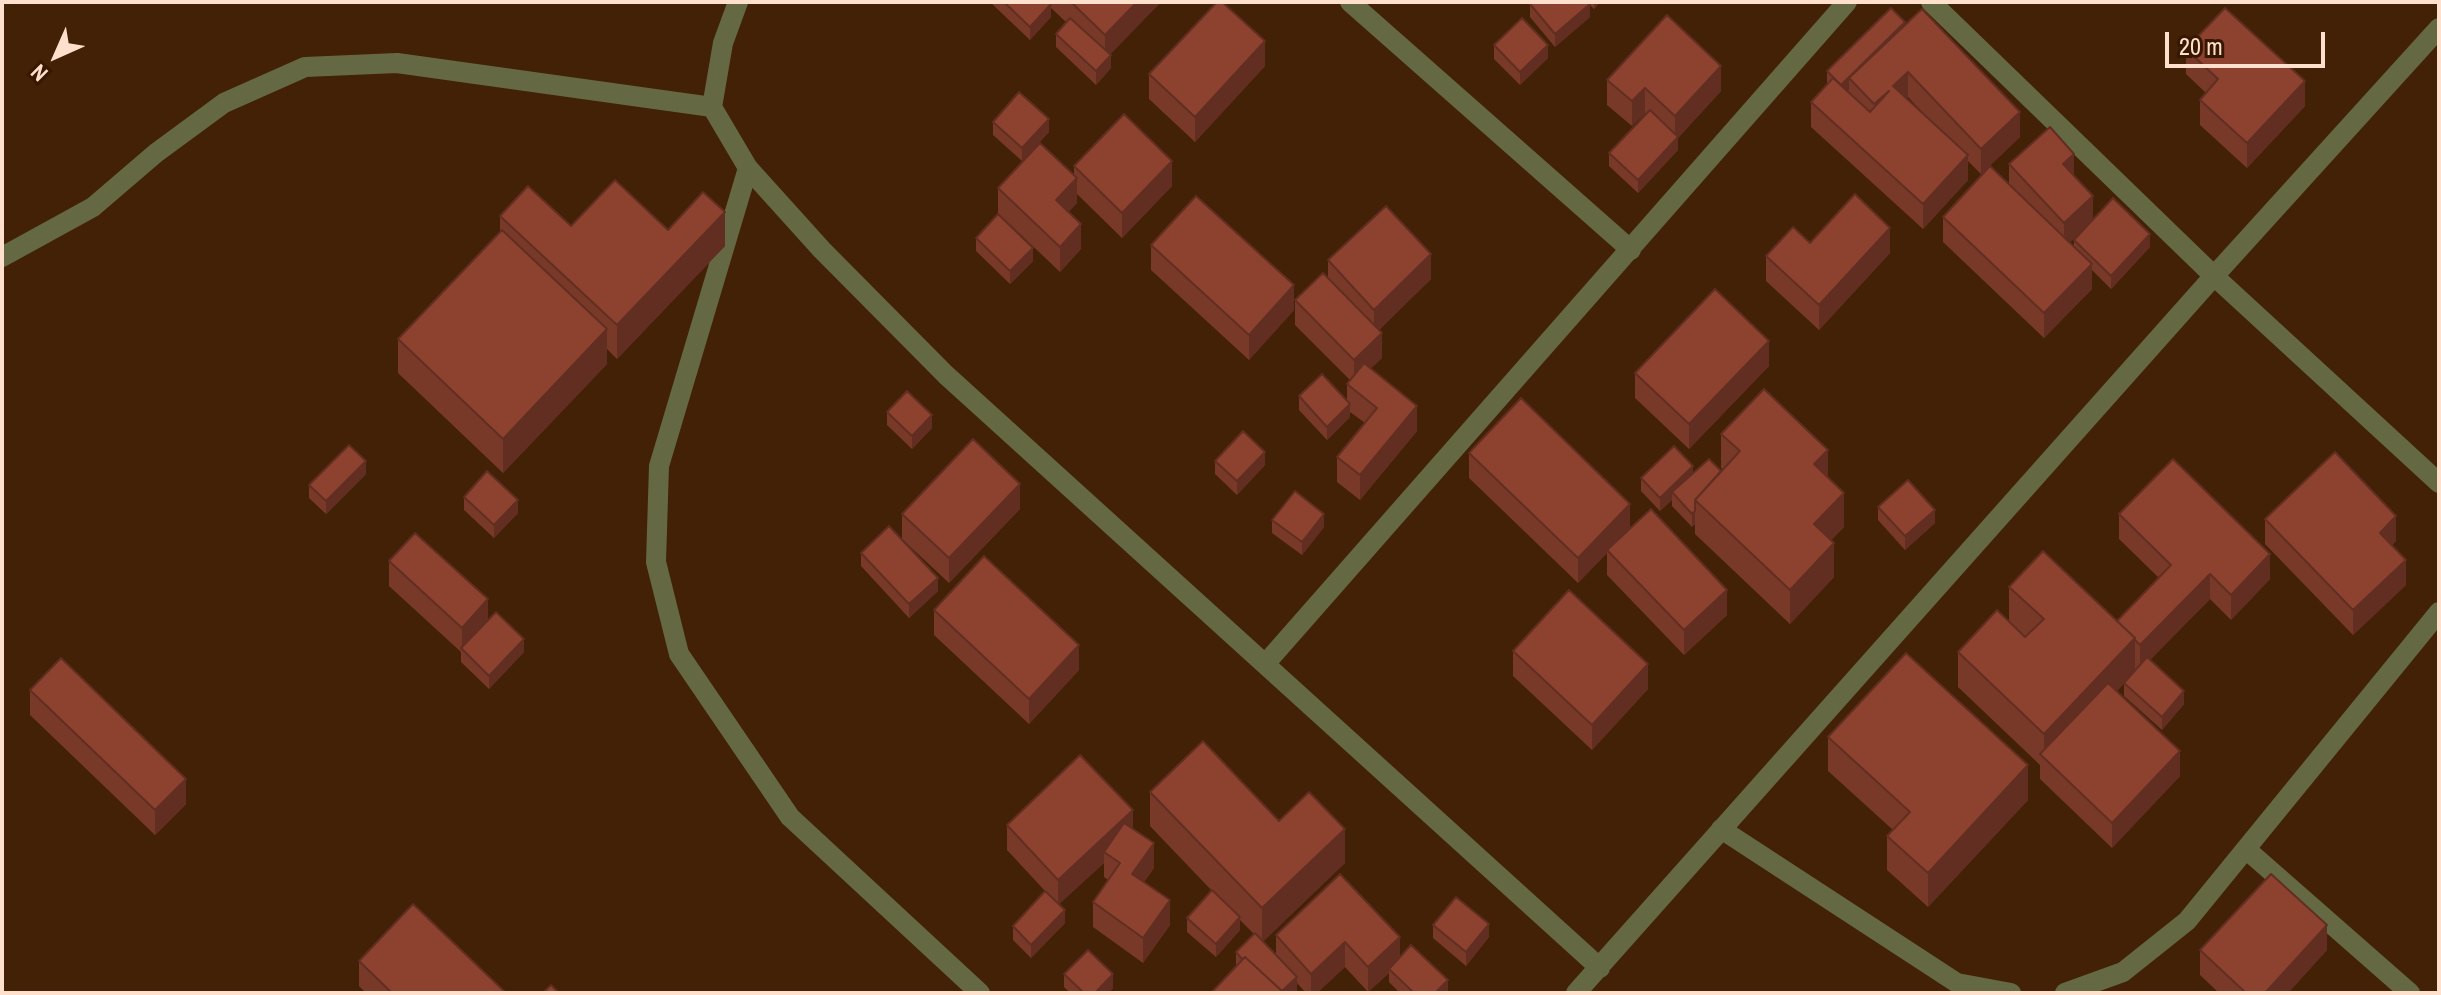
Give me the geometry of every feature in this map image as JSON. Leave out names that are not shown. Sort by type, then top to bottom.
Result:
[{"type":"street","points":[[738,2],[723,43],[712,107],[748,168],[822,250],[946,375],[1600,968]]},
{"type":"street","points":[[1350,2],[1631,250]]},
{"type":"street","points":[[1266,663],[1847,2]]},
{"type":"street","points":[[1931,2],[2214,276],[2439,483]]},
{"type":"street","points":[[1576,993],[2439,28]]},
{"type":"street","points":[[2,257],[93,207],[156,153],[224,103],[305,67],[397,63],[712,107]]},
{"type":"street","points":[[748,168],[659,466],[656,562],[679,654],[790,817],[980,993]]},
{"type":"street","points":[[2065,993],[2123,972],[2187,921],[2439,612]]},
{"type":"street","points":[[1721,829],[1957,983],[2011,993]]},
{"type":"street","points":[[2247,850],[2410,993]]},
{"type":"building","points":[[1004,2],[1049,2],[1051,4],[1030,27]]},
{"type":"building","points":[[1071,2],[1137,2],[1105,35]]},
{"type":"building","points":[[1217,2],[1222,2],[1265,41],[1195,117],[1149,74]]},
{"type":"building","points":[[1530,4],[1590,4],[1555,34]]},
{"type":"building","points":[[1891,8],[1905,22],[1841,85],[1827,71]]},
{"type":"building","points":[[2225,8],[2305,81],[2247,143],[2200,100],[2218,79],[2186,49]]},
{"type":"building","points":[[1922,9],[2020,112],[1981,149],[1908,72],[1893,86],[1968,155],[1923,204],[1811,102],[1833,78],[1870,112],[1889,91],[1874,104],[1849,78]]},
{"type":"building","points":[[1667,15],[1721,66],[1675,116],[1645,88],[1632,101],[1607,80]]},
{"type":"building","points":[[1070,18],[1111,55],[1096,71],[1056,34]]},
{"type":"building","points":[[1522,18],[1548,45],[1520,72],[1494,45]]},
{"type":"building","points":[[1019,92],[1049,119],[1022,148],[993,122]]},
{"type":"building","points":[[1650,110],[1678,137],[1638,180],[1609,153]]},
{"type":"building","points":[[1124,114],[1172,161],[1122,213],[1074,166]]},
{"type":"building","points":[[2050,127],[2074,154],[2063,164],[2093,196],[2064,223],[2009,164]]},
{"type":"building","points":[[1040,143],[1077,178],[1056,200],[1081,224],[1060,247],[998,188]]},
{"type":"building","points":[[1990,166],[2092,264],[2044,313],[1943,217]]},
{"type":"building","points":[[615,180],[668,230],[703,192],[725,212],[617,325],[500,216],[528,186],[571,226]]},
{"type":"building","points":[[1855,194],[1890,228],[1819,305],[1766,256],[1793,227],[1810,243]]},
{"type":"building","points":[[1196,196],[1294,285],[1249,335],[1151,245]]},
{"type":"building","points":[[2113,198],[2150,234],[2111,276],[2074,240]]},
{"type":"building","points":[[1386,206],[1431,254],[1374,310],[1328,260]]},
{"type":"building","points":[[998,214],[1033,248],[1010,271],[976,238]]},
{"type":"building","points":[[502,230],[607,329],[503,439],[398,339]]},
{"type":"building","points":[[1323,273],[1382,333],[1354,360],[1295,300]]},
{"type":"building","points":[[1715,289],[1769,341],[1689,424],[1635,373]]},
{"type":"building","points":[[1364,363],[1417,406],[1360,475],[1337,457],[1377,408],[1347,384]]},
{"type":"building","points":[[1322,374],[1350,404],[1327,427],[1299,396]]},
{"type":"building","points":[[1764,389],[1828,450],[1814,464],[1844,493],[1814,524],[1834,543],[1790,590],[1695,500],[1740,451],[1721,434]]},
{"type":"building","points":[[907,391],[932,415],[912,436],[887,412]]},
{"type":"building","points":[[1521,398],[1630,504],[1578,558],[1469,453]]},
{"type":"building","points":[[1243,431],[1265,452],[1237,481],[1215,461]]},
{"type":"building","points":[[973,439],[1020,484],[949,558],[902,514]]},
{"type":"building","points":[[349,445],[366,461],[326,501],[309,485]]},
{"type":"building","points":[[1674,446],[1693,466],[1660,498],[1641,478]]},
{"type":"building","points":[[2335,452],[2396,516],[2380,533],[2406,560],[2353,610],[2265,519]]},
{"type":"building","points":[[1709,459],[1721,471],[1695,500],[1692,514],[1672,492]]},
{"type":"building","points":[[2173,459],[2270,554],[2231,595],[2210,574],[2140,645],[2117,621],[2171,565],[2119,514]]},
{"type":"building","points":[[487,471],[518,500],[494,525],[464,497]]},
{"type":"building","points":[[1908,480],[1935,510],[1905,536],[1878,507]]},
{"type":"building","points":[[1295,491],[1324,514],[1302,542],[1272,520]]},
{"type":"building","points":[[1651,509],[1727,590],[1684,630],[1607,550]]},
{"type":"building","points":[[889,526],[938,578],[909,604],[861,553]]},
{"type":"building","points":[[415,533],[488,599],[462,628],[389,561]]},
{"type":"building","points":[[2043,551],[2135,638],[2044,734],[1958,652],[1997,610],[2025,637],[2044,619],[2009,587]]},
{"type":"building","points":[[984,556],[1079,645],[1029,699],[934,610]]},
{"type":"building","points":[[1569,590],[1648,664],[1592,725],[1513,651]]},
{"type":"building","points":[[496,612],[524,639],[489,676],[461,648]]},
{"type":"building","points":[[1906,653],[2028,765],[1928,873],[1887,836],[1910,812],[1828,737]]},
{"type":"building","points":[[2147,657],[2184,691],[2162,717],[2124,683]]},
{"type":"building","points":[[61,658],[186,779],[155,810],[30,690]]},
{"type":"building","points":[[2108,683],[2180,751],[2112,823],[2040,754]]},
{"type":"building","points":[[1203,741],[1279,821],[1309,792],[1345,829],[1262,908],[1150,792]]},
{"type":"building","points":[[1080,755],[1133,810],[1058,880],[1007,825]]},
{"type":"building","points":[[1124,823],[1154,843],[1132,874],[1170,900],[1143,938],[1093,902],[1120,863],[1104,852]]},
{"type":"building","points":[[1340,874],[1400,937],[1368,967],[1345,942],[1311,974],[1276,935]]},
{"type":"building","points":[[2271,874],[2327,925],[2265,993],[2246,993],[2200,950]]},
{"type":"building","points":[[1212,890],[1240,917],[1216,944],[1187,918]]},
{"type":"building","points":[[1045,891],[1065,910],[1031,945],[1013,926]]},
{"type":"building","points":[[1456,897],[1489,924],[1466,952],[1433,925]]},
{"type":"building","points":[[413,904],[506,993],[392,993],[359,961]]},
{"type":"building","points":[[1255,933],[1297,977],[1282,991],[1236,952]]},
{"type":"building","points":[[1411,945],[1448,980],[1435,993],[1414,993],[1389,969]]},
{"type":"building","points":[[1088,950],[1113,974],[1095,993],[1084,993],[1064,974]]},
{"type":"building","points":[[1245,957],[1284,993],[1211,993]]},
{"type":"building","points":[[551,985],[559,993],[543,993]]}]
